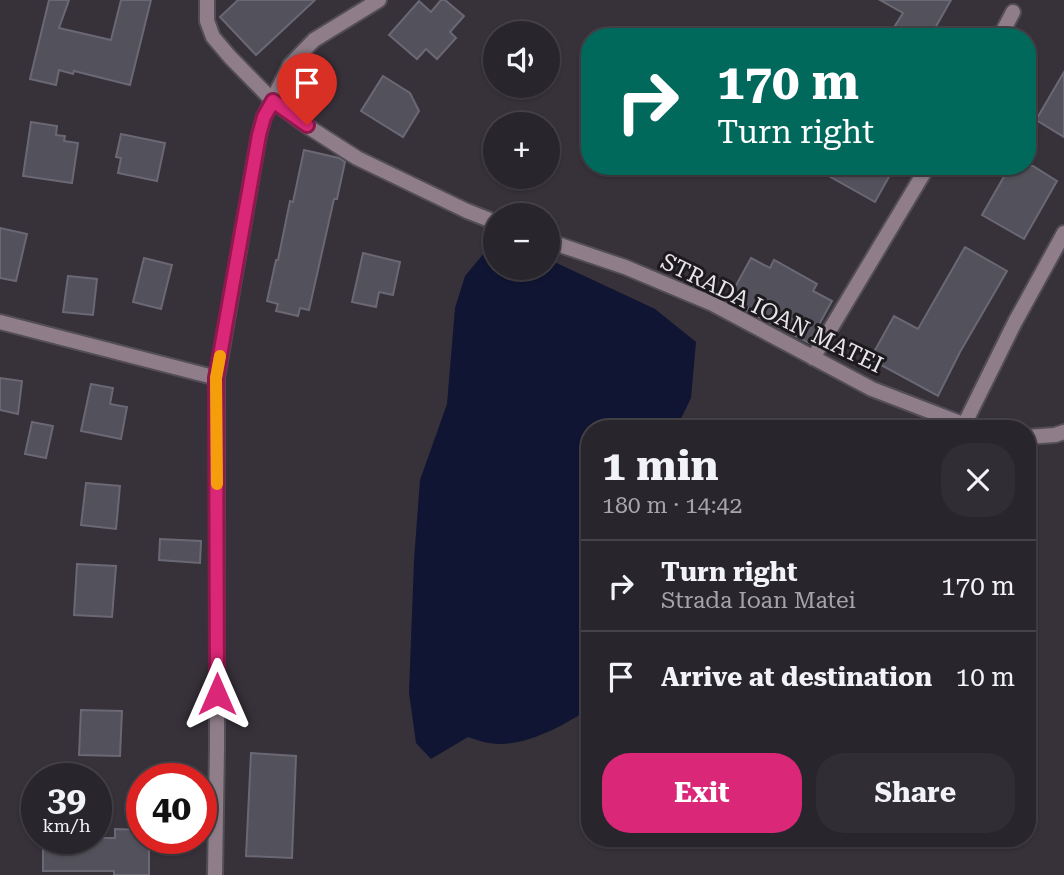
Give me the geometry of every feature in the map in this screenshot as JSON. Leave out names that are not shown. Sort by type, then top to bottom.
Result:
[{"type":"street","points":[[207,0],[207,22],[213,37],[273,101],[357,158],[483,217]]},
{"type":"street","points":[[215,875],[216,378],[259,135],[264,117],[290,65],[314,40],[379,0]]},
{"type":"street","points":[[1005,28],[1013,12]]},
{"type":"street","points":[[813,358],[923,175]]},
{"type":"street","points":[[973,420],[1014,322],[1064,233]]},
{"type":"street","name":"STRADA IOAN MATEI","points":[[560,245],[625,267],[713,304],[873,389],[952,420]]},
{"type":"street","points":[[0,322],[216,378]]},
{"type":"street","points":[[1036,436],[1064,432]]},
{"type":"water","points":[[483,254],[483,280],[560,280],[560,265],[655,309],[696,342],[691,398],[680,420],[581,420],[581,714],[555,729],[515,743],[486,743],[468,737],[431,759],[416,743],[409,693],[414,560],[420,480],[447,404],[455,308],[465,276]]},
{"type":"building","points":[[49,0],[69,0],[59,28],[111,40],[121,0],[151,0],[130,85],[74,71],[73,74],[59,70],[56,85],[30,79]]},
{"type":"building","points":[[238,0],[315,0],[256,55],[220,17]]},
{"type":"building","points":[[441,0],[445,0],[464,16],[450,32],[456,38],[437,59],[426,49],[417,59],[389,35],[419,1],[431,12]]},
{"type":"building","points":[[880,0],[951,0],[935,28],[894,28],[903,13]]},
{"type":"building","points":[[1064,72],[1064,137],[1036,120]]},
{"type":"building","points":[[383,76],[410,93],[419,111],[403,137],[361,111]]},
{"type":"building","points":[[31,122],[57,126],[56,135],[65,136],[64,141],[78,143],[72,183],[23,176]]},
{"type":"building","points":[[121,134],[165,143],[157,181],[118,173],[121,158],[116,157]]},
{"type":"building","points":[[304,150],[339,158],[345,162],[309,310],[300,308],[298,316],[276,311],[278,304],[267,301]]},
{"type":"building","points":[[1036,168],[1057,181],[1024,239],[982,215],[1005,175],[1036,175]]},
{"type":"building","points":[[827,175],[890,175],[875,202]]},
{"type":"building","points":[[0,228],[27,234],[16,281],[0,278]]},
{"type":"building","points":[[965,247],[1007,271],[938,396],[870,359],[894,316],[918,329]]},
{"type":"building","points":[[363,253],[400,262],[393,295],[379,292],[376,307],[352,302]]},
{"type":"building","points":[[144,258],[172,265],[161,309],[133,302]]},
{"type":"building","points":[[751,258],[770,268],[774,260],[817,284],[813,291],[832,301],[809,343],[747,311],[748,308],[729,298]]},
{"type":"building","points":[[68,276],[97,279],[93,315],[63,312]]},
{"type":"building","points":[[0,378],[22,381],[18,414],[0,410]]},
{"type":"building","points":[[91,384],[113,388],[110,404],[127,407],[121,439],[81,431]]},
{"type":"building","points":[[32,422],[53,426],[46,458],[25,454]]},
{"type":"building","points":[[86,483],[120,486],[116,529],[81,525]]},
{"type":"building","points":[[160,539],[201,541],[200,563],[159,560]]},
{"type":"building","points":[[77,564],[116,566],[112,617],[74,615]]},
{"type":"building","points":[[81,710],[122,711],[120,756],[79,755]]},
{"type":"building","points":[[251,753],[296,756],[292,858],[246,856]]},
{"type":"building","points":[[115,829],[126,829],[126,854],[149,854],[149,875],[114,875],[114,871],[43,871],[43,854],[112,854],[112,838],[115,838]]},
{"type":"slow traffic","points":[[217,484],[216,378],[220,356]]},
{"type":"route","points":[[217,694],[216,378],[264,117],[273,101],[307,125]]}]
